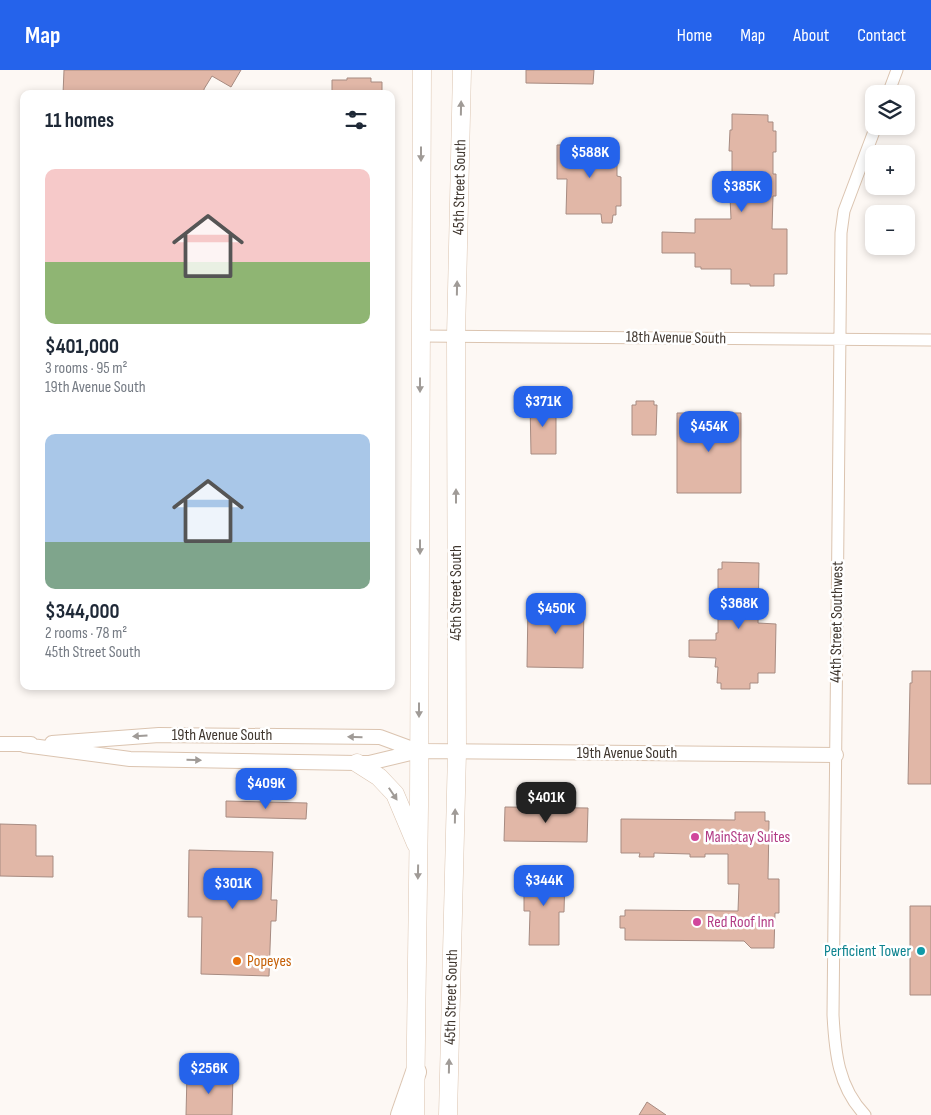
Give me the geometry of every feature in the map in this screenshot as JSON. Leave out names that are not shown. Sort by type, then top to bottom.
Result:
[{"type":"highway","points":[[401,1115],[416,1072]]},
{"type":"main road","points":[[415,1115],[419,751],[422,70]]},
{"type":"main road","name":"45th Street South","points":[[448,1115],[456,752],[456,336],[462,70]]},
{"type":"main road","points":[[357,763],[379,777],[395,794],[418,849]]},
{"type":"street","points":[[891,85],[897,70]]},
{"type":"street","name":"44th Street Southwest","points":[[865,1115],[858,1107],[841,1076],[836,1054],[833,1016],[841,233],[844,211],[873,135]]},
{"type":"street","name":"18th Avenue South","points":[[421,336],[931,340]]},
{"type":"street","name":"19th Avenue South","points":[[24,745],[159,735],[380,737],[419,751]]},
{"type":"street","name":"19th Avenue South","points":[[0,744],[24,745],[130,759],[357,763],[369,763],[419,751],[836,755]]},
{"type":"building","points":[[64,70],[241,70],[231,87],[212,76],[204,90],[63,90]]},
{"type":"building","points":[[526,70],[594,70],[593,84],[526,83]]},
{"type":"building","points":[[347,78],[371,78],[371,82],[382,82],[382,90],[332,90],[332,80],[347,80]]},
{"type":"building","points":[[732,114],[768,115],[768,122],[773,122],[773,131],[776,131],[776,152],[773,152],[773,174],[776,174],[776,196],[773,196],[772,229],[787,229],[787,274],[774,274],[774,286],[731,284],[731,269],[701,269],[701,267],[695,267],[695,253],[662,253],[662,232],[695,233],[695,219],[731,219],[729,174],[732,174],[732,151],[729,151]]},
{"type":"building","points":[[600,144],[600,147],[617,147],[617,176],[621,177],[621,206],[616,206],[616,215],[613,215],[612,223],[602,223],[601,214],[566,214],[567,179],[557,179],[557,145]]},
{"type":"building","points":[[530,401],[552,401],[551,415],[556,415],[556,454],[531,454]]},
{"type":"building","points":[[636,401],[654,401],[654,405],[657,405],[656,435],[632,435],[632,405],[636,405]]},
{"type":"building","points":[[677,413],[741,413],[741,493],[677,493]]},
{"type":"building","points":[[722,562],[759,563],[758,623],[776,624],[775,673],[758,673],[758,683],[750,683],[750,689],[721,689],[721,683],[717,683],[718,667],[715,667],[716,658],[689,657],[689,640],[716,640],[716,633],[718,633],[718,569],[722,569]]},
{"type":"building","points":[[552,598],[565,599],[565,605],[584,605],[583,668],[527,667],[528,605],[552,605]]},
{"type":"building","points":[[912,671],[931,671],[931,784],[908,784],[910,683],[912,683]]},
{"type":"building","points":[[226,801],[307,803],[306,819],[226,817]]},
{"type":"building","points":[[505,807],[588,808],[587,842],[504,841]]},
{"type":"building","points":[[735,812],[765,812],[765,821],[769,821],[768,879],[779,879],[779,913],[775,913],[774,948],[751,948],[744,941],[625,940],[625,928],[620,928],[620,916],[625,916],[625,910],[738,911],[739,884],[728,884],[728,854],[705,854],[705,857],[690,857],[690,854],[654,853],[654,857],[639,857],[640,853],[621,853],[621,819],[735,820]]},
{"type":"building","points":[[0,824],[36,825],[36,856],[53,856],[53,877],[0,876]]},
{"type":"building","points":[[189,850],[273,852],[271,900],[277,900],[276,921],[271,921],[269,976],[201,974],[202,917],[188,917]]},
{"type":"building","points":[[529,874],[565,874],[564,912],[559,912],[559,945],[529,945],[530,911],[524,911],[524,879],[529,879]]},
{"type":"building","name":"Perficient Tower","points":[[910,906],[931,906],[931,995],[910,995]]},
{"type":"building","points":[[187,1074],[233,1075],[232,1115],[186,1115]]},
{"type":"building","points":[[647,1102],[666,1115],[639,1115]]},
{"type":"place","name":"MainStay Suites","points":[[695,837]]},
{"type":"place","name":"Red Roof Inn","points":[[697,922]]},
{"type":"place","name":"Perficient Tower","points":[[921,951]]},
{"type":"place","name":"Popeyes","points":[[237,961]]}]
